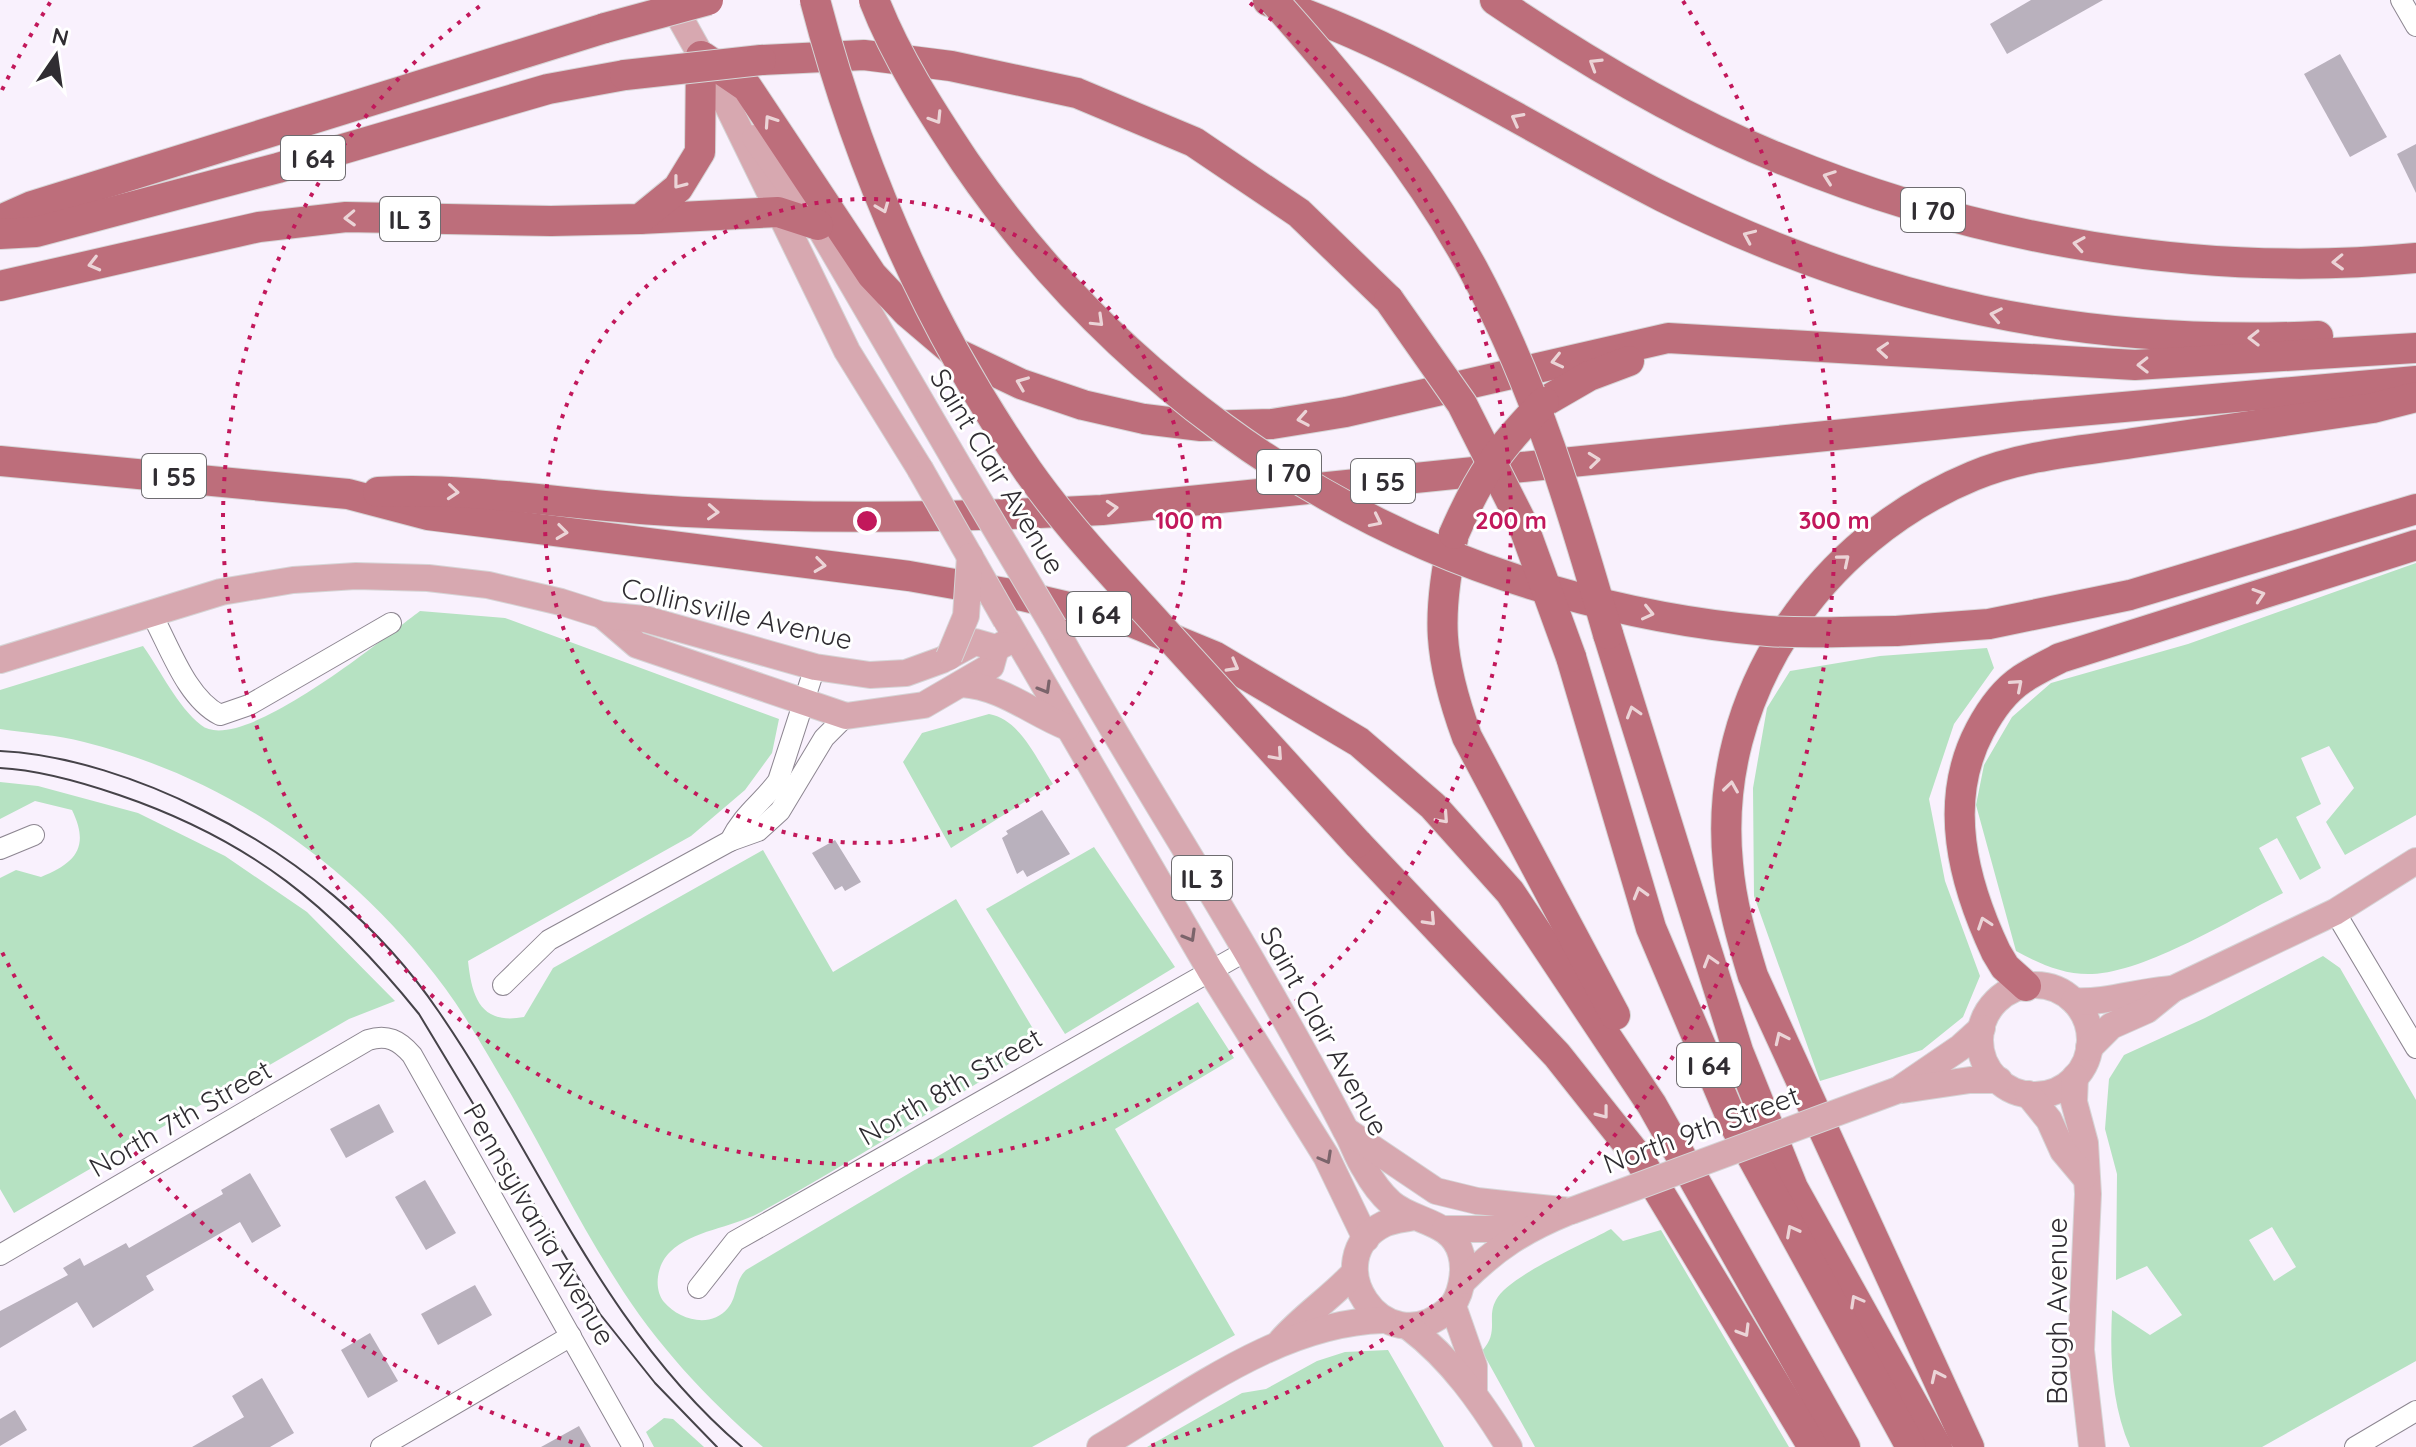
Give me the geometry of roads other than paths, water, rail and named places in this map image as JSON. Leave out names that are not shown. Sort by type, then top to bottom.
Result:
[{"type":"highway","points":[[0,220],[32,206],[605,28],[708,0]]},
{"type":"highway","points":[[815,0],[849,114],[883,208],[935,320],[978,395],[1030,473],[1081,540],[1357,843],[1557,1055],[1638,1157],[1813,1447]]},
{"type":"highway","name":"I 70","points":[[874,0],[935,117],[999,211],[1062,286],[1137,359],[1232,436],[1335,501],[1443,552],[1553,591],[1663,617],[1769,631],[1896,631],[1989,624],[2130,595],[2416,509]]},
{"type":"highway","points":[[1263,0],[1330,21],[1664,197],[1771,246],[1878,286],[1996,315],[2113,333],[2231,338],[2416,330]]},
{"type":"highway","points":[[1273,0],[1373,116],[1427,193],[1473,270],[1528,384],[1571,504],[1608,634],[1738,1051],[1793,1188],[1937,1447]]},
{"type":"highway","name":"I 70","points":[[1495,0],[1642,93],[1779,159],[1870,192],[1945,214],[2051,240],[2132,252],[2273,264],[2416,258]]},
{"type":"highway","name":"I 64","points":[[0,234],[36,232],[278,168],[548,89],[625,75],[761,60],[864,55],[951,66],[1077,93],[1194,142],[1299,213],[1389,300],[1462,404],[1523,525],[1571,657],[1651,928],[1727,1108],[1911,1447]]},
{"type":"highway","name":"IL 3","points":[[0,286],[259,227],[346,217],[640,219],[678,188],[700,152],[701,56]]},
{"type":"highway","points":[[701,56],[747,87],[872,275],[907,312],[954,352],[1021,384],[1083,405],[1144,419],[1201,426],[1272,424],[1346,412],[1668,338],[2061,364],[2135,365],[2416,348]]},
{"type":"highway","points":[[640,219],[778,212],[818,225]]},
{"type":"highway","points":[[1652,1105],[1633,1048],[1467,737],[1450,691],[1442,637],[1442,589],[1454,534],[1477,481],[1508,439],[1544,402],[1589,376],[1630,360],[1716,340]]},
{"type":"highway","name":"I 55","points":[[0,461],[348,494],[428,489],[670,511],[805,517],[993,516],[1102,510],[2022,416],[2416,381]]},
{"type":"highway","points":[[1969,1447],[1753,976],[1738,924],[1727,863],[1728,805],[1735,755],[1753,689],[1787,629],[1831,570],[1901,512],[1974,475],[2041,456],[2373,408],[2416,397]]},
{"type":"highway","name":"I 64","points":[[348,494],[428,515],[909,576],[1022,596],[1129,621],[1214,656],[1359,742],[1433,806],[1510,892],[1652,1105],[1845,1447]]},
{"type":"highway","points":[[2026,986],[2005,967],[1996,952],[1961,851],[1958,799],[1966,757],[1990,711],[2021,679],[2060,658],[2416,545]]},
{"type":"main road","name":"Saint Clair Avenue","points":[[670,0],[718,86],[847,351],[920,469],[1010,631],[1210,970],[1326,1156],[1366,1239]]},
{"type":"main road","name":"Saint Clair Avenue","points":[[718,86],[818,225],[1089,691],[1246,951],[1365,1171],[1390,1202],[1414,1217]]},
{"type":"main road","points":[[949,657],[966,616],[970,556]]},
{"type":"main road","name":"Collinsville Avenue","points":[[0,660],[221,592],[293,580],[356,576],[428,578],[488,585],[602,615],[645,619],[815,667],[870,675],[906,673],[949,657],[975,642],[1010,631]]},
{"type":"main road","points":[[1022,576],[1010,631],[1058,661],[1089,691]]},
{"type":"main road","name":"Collinsville Avenue","points":[[602,615],[637,645],[846,716],[924,705],[991,666],[1010,631]]},
{"type":"main road","points":[[962,684],[1004,692],[1035,714],[1067,727]]},
{"type":"main road","points":[[2028,1094],[2054,1091],[2075,1077],[2089,1048],[2111,1026],[2147,1010],[2173,989],[2335,912],[2416,861]]},
{"type":"main road","points":[[2084,1176],[2063,1151],[2049,1120],[2028,1094],[1999,1080],[1982,1053],[1982,1028],[1998,1000],[2026,986],[2052,988],[2074,1001],[2087,1023],[2089,1048]]},
{"type":"main road","points":[[2074,1001],[2099,1001],[2139,991],[2173,989]]},
{"type":"main road","name":"North 9th Street","points":[[1898,1090],[1961,1047],[1982,1028]]},
{"type":"main road","name":"Baugh Avenue","points":[[2075,1077],[2074,1102],[2085,1143],[2084,1176],[2089,1236],[2081,1350],[2092,1447]]},
{"type":"main road","name":"North 9th Street","points":[[1463,1281],[1488,1257],[1526,1229],[1571,1211],[1898,1090],[1970,1080],[1999,1080]]},
{"type":"main road","points":[[1346,1131],[1436,1191],[1477,1201],[1571,1211]]},
{"type":"main road","points":[[1281,1341],[1305,1314],[1335,1294],[1354,1273],[1366,1239],[1384,1223],[1414,1217],[1445,1229],[1461,1254],[1463,1281],[1453,1306],[1434,1322],[1410,1328]]},
{"type":"main road","name":"North 9th Street","points":[[1445,1229],[1526,1229]]},
{"type":"main road","points":[[1354,1273],[1363,1301],[1383,1320]]},
{"type":"main road","points":[[1453,1306],[1474,1366],[1474,1390]]},
{"type":"main road","points":[[1100,1447],[1281,1341],[1356,1321],[1383,1320],[1410,1328],[1435,1347],[1456,1375],[1474,1390],[1509,1447]]},
{"type":"street","points":[[2401,0],[2416,26]]},
{"type":"street","points":[[151,613],[197,695],[208,708],[220,715],[249,705],[391,623]]},
{"type":"street","points":[[730,841],[742,818],[766,797],[778,781],[815,667]]},
{"type":"street","points":[[503,985],[549,940],[730,841],[758,831],[780,811],[824,738],[846,716]]},
{"type":"street","points":[[0,849],[34,835]]},
{"type":"street","points":[[2335,912],[2416,1048]]},
{"type":"street","name":"North 8th Street","points":[[698,1288],[735,1241],[1246,951]]},
{"type":"street","name":"North 7th Street","points":[[0,1255],[368,1040],[389,1038]]},
{"type":"street","name":"Pennsylvania Avenue","points":[[389,1038],[402,1044],[412,1055],[633,1447]]},
{"type":"street","points":[[381,1447],[571,1336]]},
{"type":"street","points":[[2355,1447],[2416,1411]]},
{"type":"tram line","points":[[0,751],[78,763],[179,799],[237,828],[303,871],[363,922],[416,980],[439,1012],[576,1240],[650,1350],[693,1400],[742,1447]]},
{"type":"tram line","points":[[0,768],[45,774],[90,786],[166,813],[249,856],[321,909],[387,975],[419,1014],[600,1314],[655,1383],[717,1447]]}]
